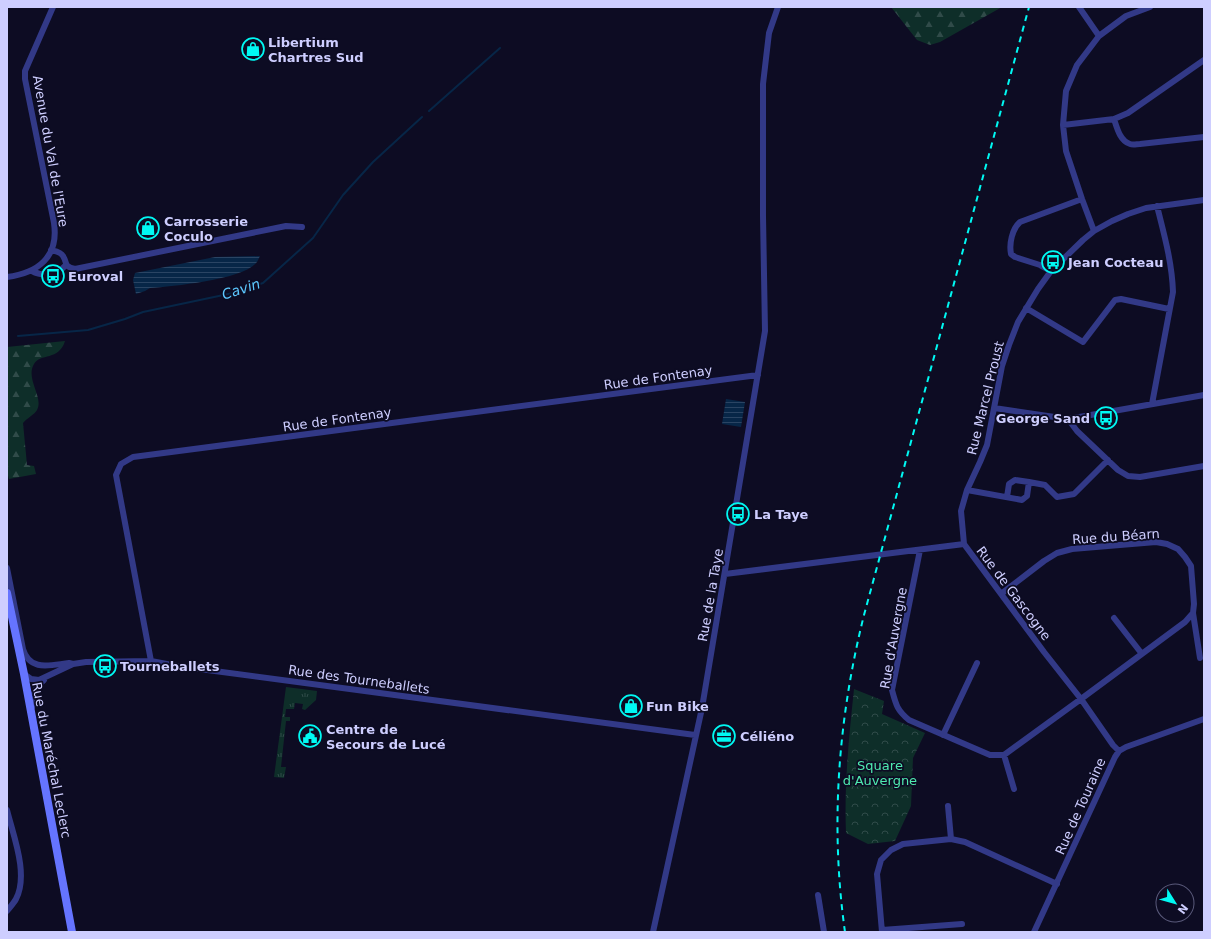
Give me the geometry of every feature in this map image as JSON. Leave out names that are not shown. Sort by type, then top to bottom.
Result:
[{"type":"main road","name":"Rue du Maréchal Leclerc","points":[[7,593],[24,674],[72,932]]},
{"type":"street","name":"Avenue du Val de l'Eure","points":[[52,7],[25,71],[25,79],[54,223],[55,231],[52,250]]},
{"type":"street","name":"Rue de la Taye","points":[[652,932],[702,708],[765,331],[763,84],[770,33],[778,7]]},
{"type":"street","points":[[1079,7],[1099,36]]},
{"type":"street","points":[[1094,231],[1066,151],[1063,125],[1066,92],[1077,65],[1099,36],[1126,16],[1150,7]]},
{"type":"street","points":[[1063,125],[1114,119],[1128,113],[1204,60]]},
{"type":"street","points":[[1114,119],[1121,137],[1124,141],[1130,144],[1204,137]]},
{"type":"street","points":[[1051,271],[1040,265],[1015,257],[1011,254],[1010,248],[1015,226],[1020,222],[1082,199]]},
{"type":"street","name":"Rue Marcel Proust","points":[[964,544],[960,511],[986,445],[1002,366],[1018,322],[1051,271],[1083,240],[1094,231],[1112,221],[1128,214],[1157,206],[1204,200]]},
{"type":"street","points":[[1152,404],[1173,292],[1171,264],[1157,206]]},
{"type":"street","points":[[7,277],[36,269],[52,250],[63,256],[68,267],[75,268],[286,226],[302,227]]},
{"type":"street","points":[[32,271],[39,275],[49,275],[58,272],[66,265]]},
{"type":"street","points":[[1026,308],[1083,342],[1115,300],[1121,299],[1169,309]]},
{"type":"street","name":"Rue de Fontenay","points":[[152,661],[116,475],[121,464],[133,457],[758,375]]},
{"type":"street","points":[[994,408],[1068,419],[1204,395]]},
{"type":"street","points":[[1068,419],[1077,431],[1118,470],[1128,476],[1140,477],[1204,466]]},
{"type":"street","points":[[1007,497],[1009,484],[1015,480],[1045,485],[1057,497],[1074,494],[1108,460]]},
{"type":"street","points":[[967,490],[1022,500],[1027,496],[1029,482]]},
{"type":"street","name":"Rue du Béarn","points":[[1001,594],[1044,561],[1057,553],[1072,549],[1156,542],[1167,544],[1178,549],[1186,557],[1191,566],[1194,604],[1193,613],[1200,658]]},
{"type":"street","name":"Rue de Gascogne","points":[[725,574],[964,544],[1119,751]]},
{"type":"street","name":"Rue d'Auvergne","points":[[920,550],[892,690],[895,702],[900,713],[909,720],[990,755],[1004,755]]},
{"type":"street","points":[[7,568],[25,655],[31,662],[38,665],[73,664]]},
{"type":"street","points":[[1014,789],[1004,755],[1186,622],[1193,613]]},
{"type":"street","points":[[1114,618],[1142,654]]},
{"type":"street","name":"Rue des Tourneballets","points":[[45,678],[73,664],[86,662],[152,661],[176,666],[695,735]]},
{"type":"street","points":[[944,734],[977,663]]},
{"type":"street","points":[[24,674],[28,678],[34,680],[45,678]]},
{"type":"street","points":[[32,716],[33,692],[45,678]]},
{"type":"street","name":"Rue de Touraine","points":[[1034,932],[1114,757],[1119,751],[1126,747],[1204,719]]},
{"type":"street","points":[[948,806],[951,839]]},
{"type":"street","points":[[7,810],[20,861],[21,883],[16,899],[7,912]]},
{"type":"street","points":[[962,924],[882,931],[877,874],[881,860],[891,850],[903,844],[951,839],[965,842],[1057,884]]},
{"type":"street","points":[[818,895],[824,932]]},
{"type":"green space","points":[[891,7],[1002,7],[940,42],[930,45],[917,40]]},
{"type":"green space","points":[[65,341],[62,347],[54,354],[37,361],[32,370],[33,382],[39,405],[36,412],[23,423],[27,465],[34,466],[36,474],[9,479],[7,472],[7,347]]},
{"type":"green space","points":[[286,687],[317,691],[316,700],[305,710],[302,709],[303,704],[295,703],[294,709],[286,709],[285,717],[290,717],[290,721],[286,721],[281,767],[286,767],[284,778],[274,777]]},
{"type":"green space","name":"Square d'Auvergne","points":[[854,689],[884,701],[882,714],[925,733],[913,758],[911,806],[895,841],[868,844],[846,833],[846,779]]},
{"type":"water","points":[[260,256],[257,262],[249,268],[223,278],[174,286],[150,288],[136,294],[133,280],[135,273],[215,257]]},
{"type":"water","points":[[726,399],[745,402],[741,427],[722,424]]},
{"type":"waterway","name":"Cavin","points":[[429,111],[500,48]]},
{"type":"waterway","name":"Cavin","points":[[18,336],[88,330],[143,312],[233,293],[263,283],[313,238],[343,195],[373,162],[422,117]]},
{"type":"railway","points":[[845,932],[840,892],[838,852],[839,773],[848,694],[855,654],[864,615],[1029,7]]},
{"type":"place","name":"Libertium Chartres Sud","points":[[253,49]]},
{"type":"place","name":"Carrosserie Coculo","points":[[148,228]]},
{"type":"place","name":"Jean Cocteau","points":[[1053,262]]},
{"type":"place","name":"Euroval","points":[[53,276]]},
{"type":"place","name":"George Sand","points":[[1106,418]]},
{"type":"place","name":"La Taye","points":[[738,514]]},
{"type":"place","name":"Tourneballets","points":[[105,666]]},
{"type":"place","name":"Fun Bike","points":[[631,706]]},
{"type":"place","name":"Centre de Secours de Lucé","points":[[310,736]]},
{"type":"place","name":"Céliéno","points":[[724,736]]}]
